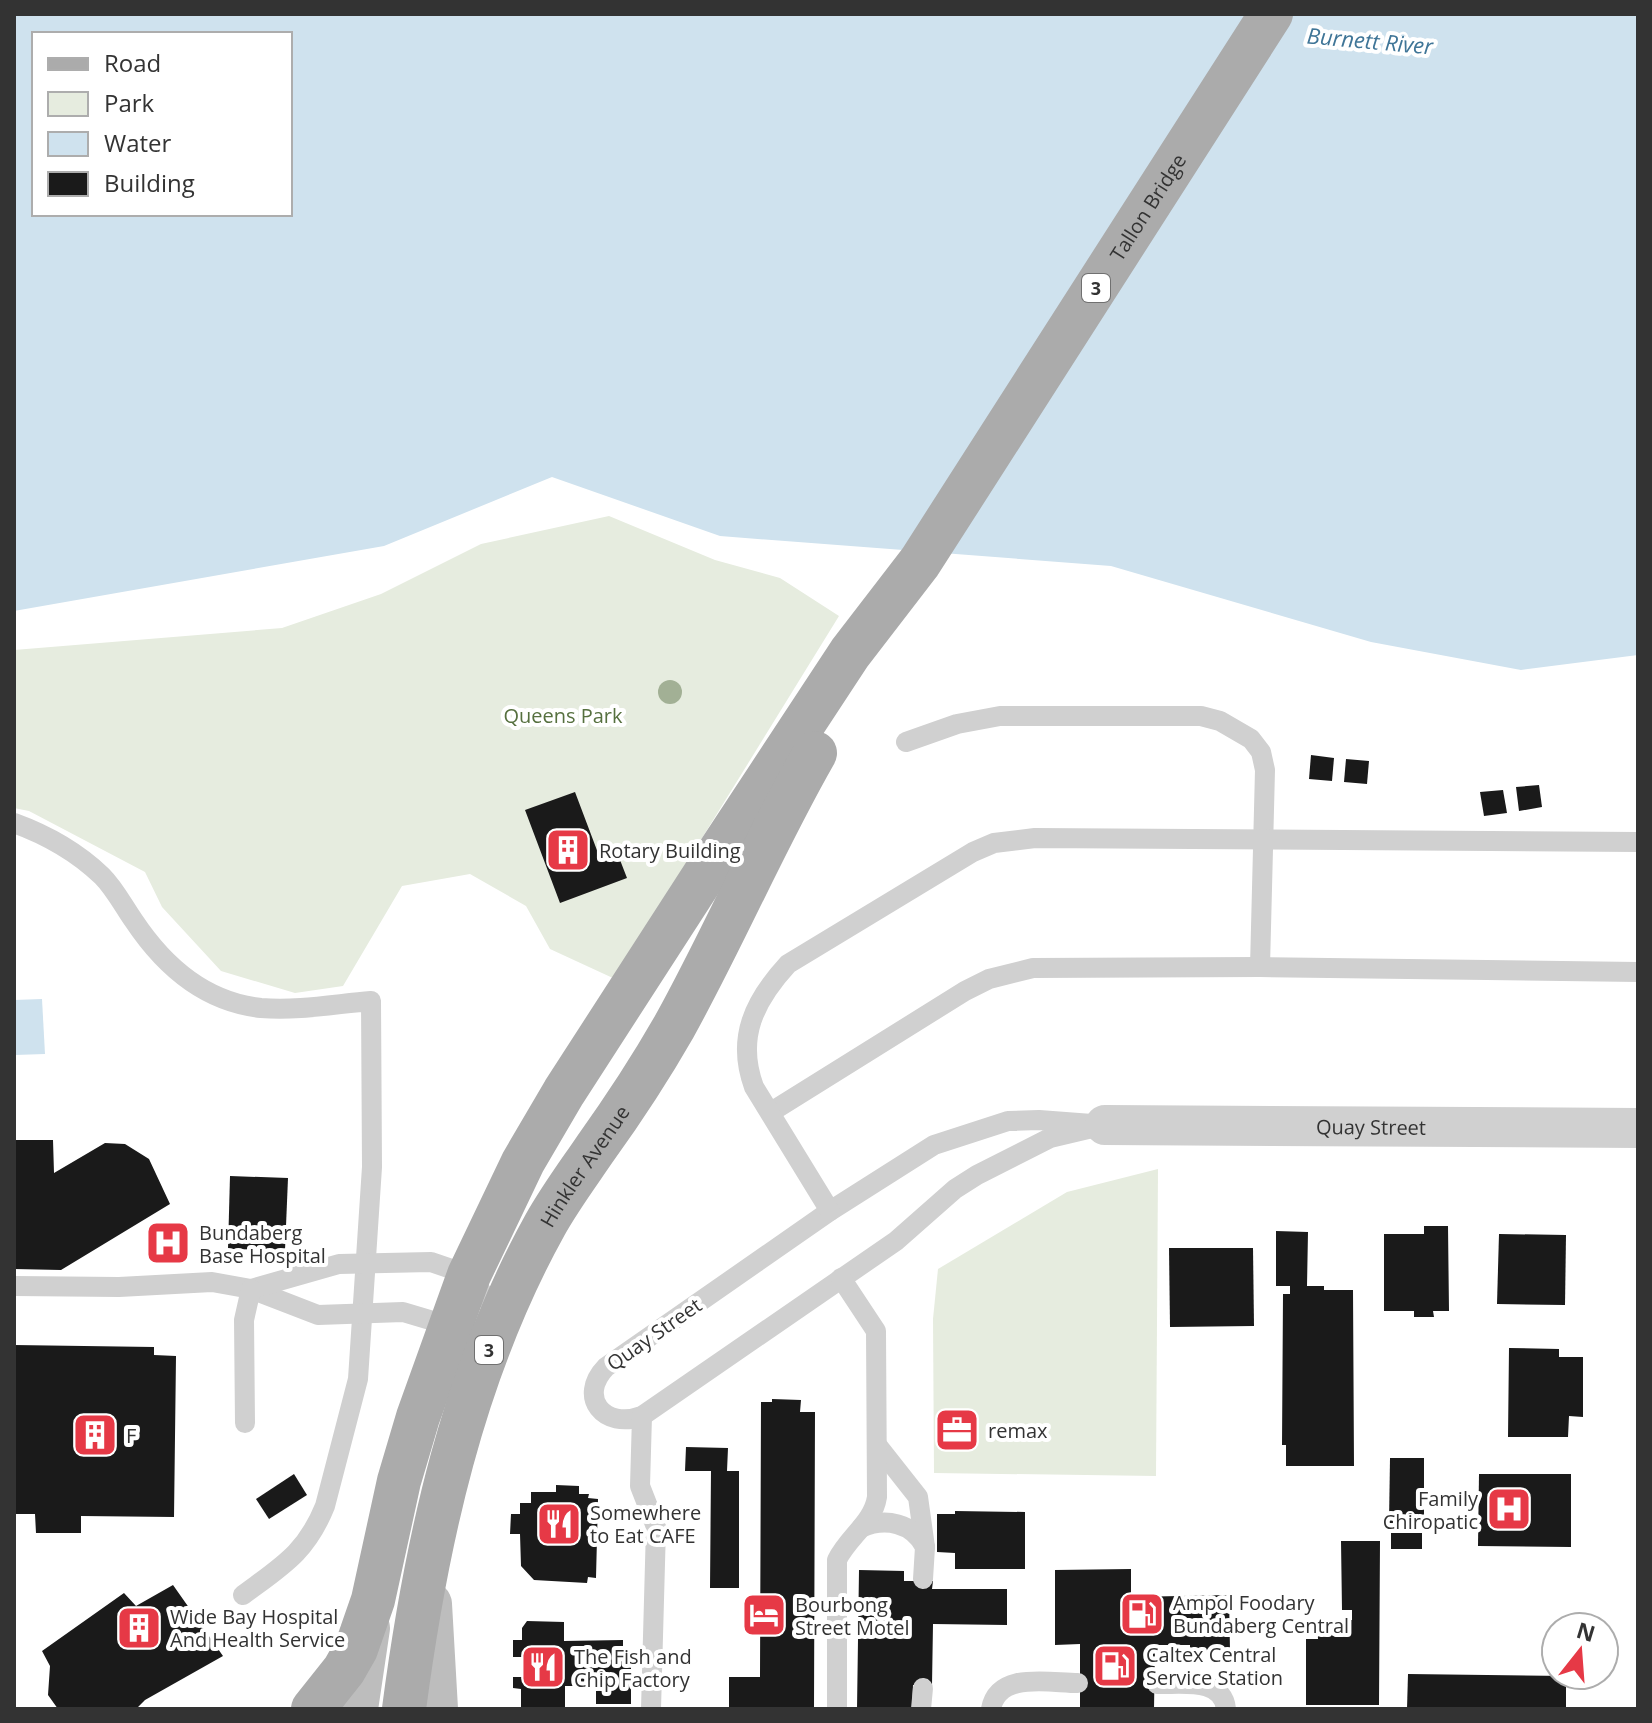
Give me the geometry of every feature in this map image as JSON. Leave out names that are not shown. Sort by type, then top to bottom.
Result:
[{"type":"main road","name":"Tallon Bridge","points":[[859,658],[1271,14]]},
{"type":"main road","name":"3","points":[[356,1709],[373,1600],[399,1481],[418,1417],[469,1275],[523,1162],[564,1092],[859,658]]},
{"type":"main road","name":"Hinkler Avenue","points":[[404,1709],[427,1562],[454,1450],[519,1273],[547,1222],[655,1059],[681,1014],[859,658]]},
{"type":"main road","points":[[427,1562],[436,1709]]},
{"type":"main road","name":"3","points":[[313,1709],[344,1670],[356,1649],[373,1600]]},
{"type":"street","name":"Quay Street","points":[[1105,1125],[1638,1128]]},
{"type":"lane","points":[[906,742],[957,724],[1000,716],[1181,715],[1220,721],[1251,739],[1261,752],[1265,770],[1260,967]]},
{"type":"lane","points":[[14,823],[46,835],[91,866],[105,879],[148,943],[165,962],[209,993],[259,1008],[290,1009],[371,1001],[372,1167],[356,1389],[318,1523],[299,1553],[243,1595]]},
{"type":"lane","points":[[830,1211],[754,1087],[747,1069],[745,1049],[749,1025],[773,980],[788,964],[973,852],[1011,839],[1035,838],[1638,842]]},
{"type":"lane","points":[[771,1112],[965,991],[989,979],[1033,968],[1260,967],[1638,972]]},
{"type":"lane","name":"Quay Street","points":[[1008,1121],[1105,1125],[1050,1138],[977,1175],[955,1189],[896,1241],[642,1416],[630,1421],[618,1420],[606,1416],[597,1407],[594,1386],[606,1367],[830,1211],[934,1145],[1008,1121]]},
{"type":"lane","points":[[14,1286],[119,1287],[212,1282],[251,1289],[318,1315],[403,1312],[450,1326],[501,1318],[469,1275],[431,1262],[365,1262],[331,1266],[251,1289]]},
{"type":"lane","points":[[837,1709],[837,1560],[876,1506],[877,1445],[876,1331],[841,1278]]},
{"type":"lane","points":[[245,1423],[244,1320],[251,1289]]},
{"type":"lane","points":[[642,1416],[640,1486],[656,1527],[651,1709]]},
{"type":"lane","points":[[877,1445],[918,1497],[925,1547],[923,1579]]},
{"type":"lane","points":[[861,1528],[874,1522],[894,1523],[915,1533],[925,1547]]},
{"type":"lane","points":[[991,1709],[999,1692],[1007,1685],[1019,1682],[1078,1683]]},
{"type":"lane","points":[[1157,1684],[1211,1688],[1220,1694],[1226,1709]]},
{"type":"lane","points":[[921,1709],[923,1688]]},
{"type":"green space","name":"Queens Park","points":[[609,516],[715,560],[780,578],[839,616],[615,979],[550,949],[526,906],[470,874],[402,886],[343,986],[295,993],[221,971],[162,907],[145,872],[29,811],[14,808],[14,650],[282,628],[381,594],[481,544]]},
{"type":"green space","points":[[1158,1169],[1156,1476],[934,1473],[933,1319],[938,1269],[1067,1192]]},
{"type":"water","name":"Burnett River","points":[[14,14],[1638,14],[1638,655],[1521,670],[1371,642],[1111,566],[720,536],[552,477],[384,546],[14,611]]},
{"type":"water","points":[[42,999],[45,1054],[15,1055],[14,1000]]},
{"type":"building","points":[[1311,755],[1334,758],[1332,781],[1309,779]]},
{"type":"building","points":[[1346,759],[1369,761],[1367,784],[1344,782]]},
{"type":"building","points":[[1539,785],[1542,807],[1519,811],[1516,787]]},
{"type":"building","points":[[1503,790],[1507,813],[1484,816],[1480,792]]},
{"type":"building","name":"Rotary Building","points":[[575,792],[598,853],[615,847],[627,878],[560,903],[525,810]]},
{"type":"building","points":[[14,1140],[53,1140],[54,1173],[105,1143],[125,1144],[149,1159],[170,1204],[61,1270],[14,1269]]},
{"type":"building","points":[[230,1176],[288,1178],[285,1250],[228,1249]]},
{"type":"building","points":[[1424,1226],[1448,1226],[1449,1311],[1433,1311],[1434,1317],[1414,1317],[1414,1311],[1384,1311],[1384,1234],[1424,1234]]},
{"type":"building","points":[[1276,1231],[1308,1232],[1307,1286],[1324,1286],[1324,1290],[1353,1290],[1354,1466],[1286,1466],[1286,1445],[1282,1445],[1283,1294],[1290,1294],[1290,1286],[1276,1286]]},
{"type":"building","points":[[1499,1234],[1566,1235],[1565,1305],[1497,1304]]},
{"type":"building","points":[[1169,1248],[1253,1248],[1254,1326],[1170,1327]]},
{"type":"building","name":"F","points":[[14,1345],[154,1347],[154,1355],[176,1356],[174,1517],[81,1516],[81,1533],[36,1533],[35,1514],[14,1514]]},
{"type":"building","points":[[1509,1348],[1559,1349],[1559,1357],[1583,1357],[1583,1417],[1569,1416],[1568,1437],[1508,1437]]},
{"type":"building","points":[[772,1399],[801,1400],[800,1412],[815,1412],[814,1709],[729,1709],[729,1677],[760,1677],[761,1402],[772,1402]]},
{"type":"building","points":[[686,1447],[728,1448],[727,1471],[739,1471],[739,1588],[710,1588],[711,1471],[685,1471]]},
{"type":"building","points":[[1390,1458],[1424,1458],[1424,1524],[1389,1523]]},
{"type":"building","points":[[294,1474],[307,1495],[269,1519],[256,1499]]},
{"type":"building","points":[[1479,1474],[1571,1474],[1571,1547],[1478,1546]]},
{"type":"building","name":"Somewhere to Eat CAFE","points":[[556,1485],[579,1486],[579,1494],[589,1494],[588,1498],[598,1499],[596,1578],[588,1577],[587,1583],[534,1580],[521,1566],[520,1534],[510,1534],[511,1514],[520,1514],[520,1503],[531,1503],[531,1492],[556,1492]]},
{"type":"building","points":[[955,1511],[1025,1512],[1025,1569],[955,1569],[955,1553],[937,1552],[937,1514],[955,1514]]},
{"type":"building","points":[[1391,1533],[1422,1533],[1422,1549],[1391,1549]]},
{"type":"building","points":[[1341,1541],[1380,1541],[1379,1705],[1306,1705],[1306,1639],[1318,1639],[1317,1620],[1352,1620],[1352,1610],[1342,1610]]},
{"type":"building","name":"Ampol Foodary Bundaberg Central","points":[[1131,1569],[1131,1597],[1229,1595],[1230,1651],[1190,1650],[1190,1645],[1155,1645],[1154,1709],[1080,1709],[1080,1644],[1055,1645],[1055,1570]]},
{"type":"building","points":[[859,1570],[904,1571],[904,1581],[933,1581],[932,1589],[1007,1589],[1007,1625],[933,1624],[932,1685],[913,1685],[912,1709],[857,1709]]},
{"type":"building","name":"Wide Bay Hospital And Health Service","points":[[173,1585],[223,1656],[145,1700],[136,1709],[58,1709],[48,1695],[50,1666],[42,1651],[124,1593],[136,1606]]},
{"type":"building","points":[[527,1621],[564,1622],[564,1641],[623,1640],[623,1664],[631,1664],[631,1704],[596,1704],[596,1686],[565,1686],[565,1709],[521,1709],[521,1689],[513,1688],[513,1677],[522,1677],[522,1657],[513,1657],[513,1640],[522,1640],[522,1628]]},
{"type":"building","points":[[1408,1674],[1540,1676],[1540,1691],[1566,1691],[1566,1709],[1407,1709]]},
{"type":"place","name":"Rotary Building","points":[[568,850]]},
{"type":"place","name":"Bundaberg Base Hospital","points":[[168,1243]]},
{"type":"place","name":"remax","points":[[957,1430]]},
{"type":"place","name":"F","points":[[95,1435]]},
{"type":"place","name":"Family Chiropatic","points":[[1509,1509]]},
{"type":"place","name":"Somewhere to Eat CAFE","points":[[559,1524]]},
{"type":"place","name":"Ampol Foodary Bundaberg Central","points":[[1142,1614]]},
{"type":"place","name":"Bourbong Street Motel","points":[[764,1615]]},
{"type":"place","name":"Wide Bay Hospital And Health Service","points":[[139,1628]]},
{"type":"place","name":"Caltex Central Service Station","points":[[1115,1666]]},
{"type":"place","name":"The Fish and Chip Factory","points":[[543,1667]]}]
